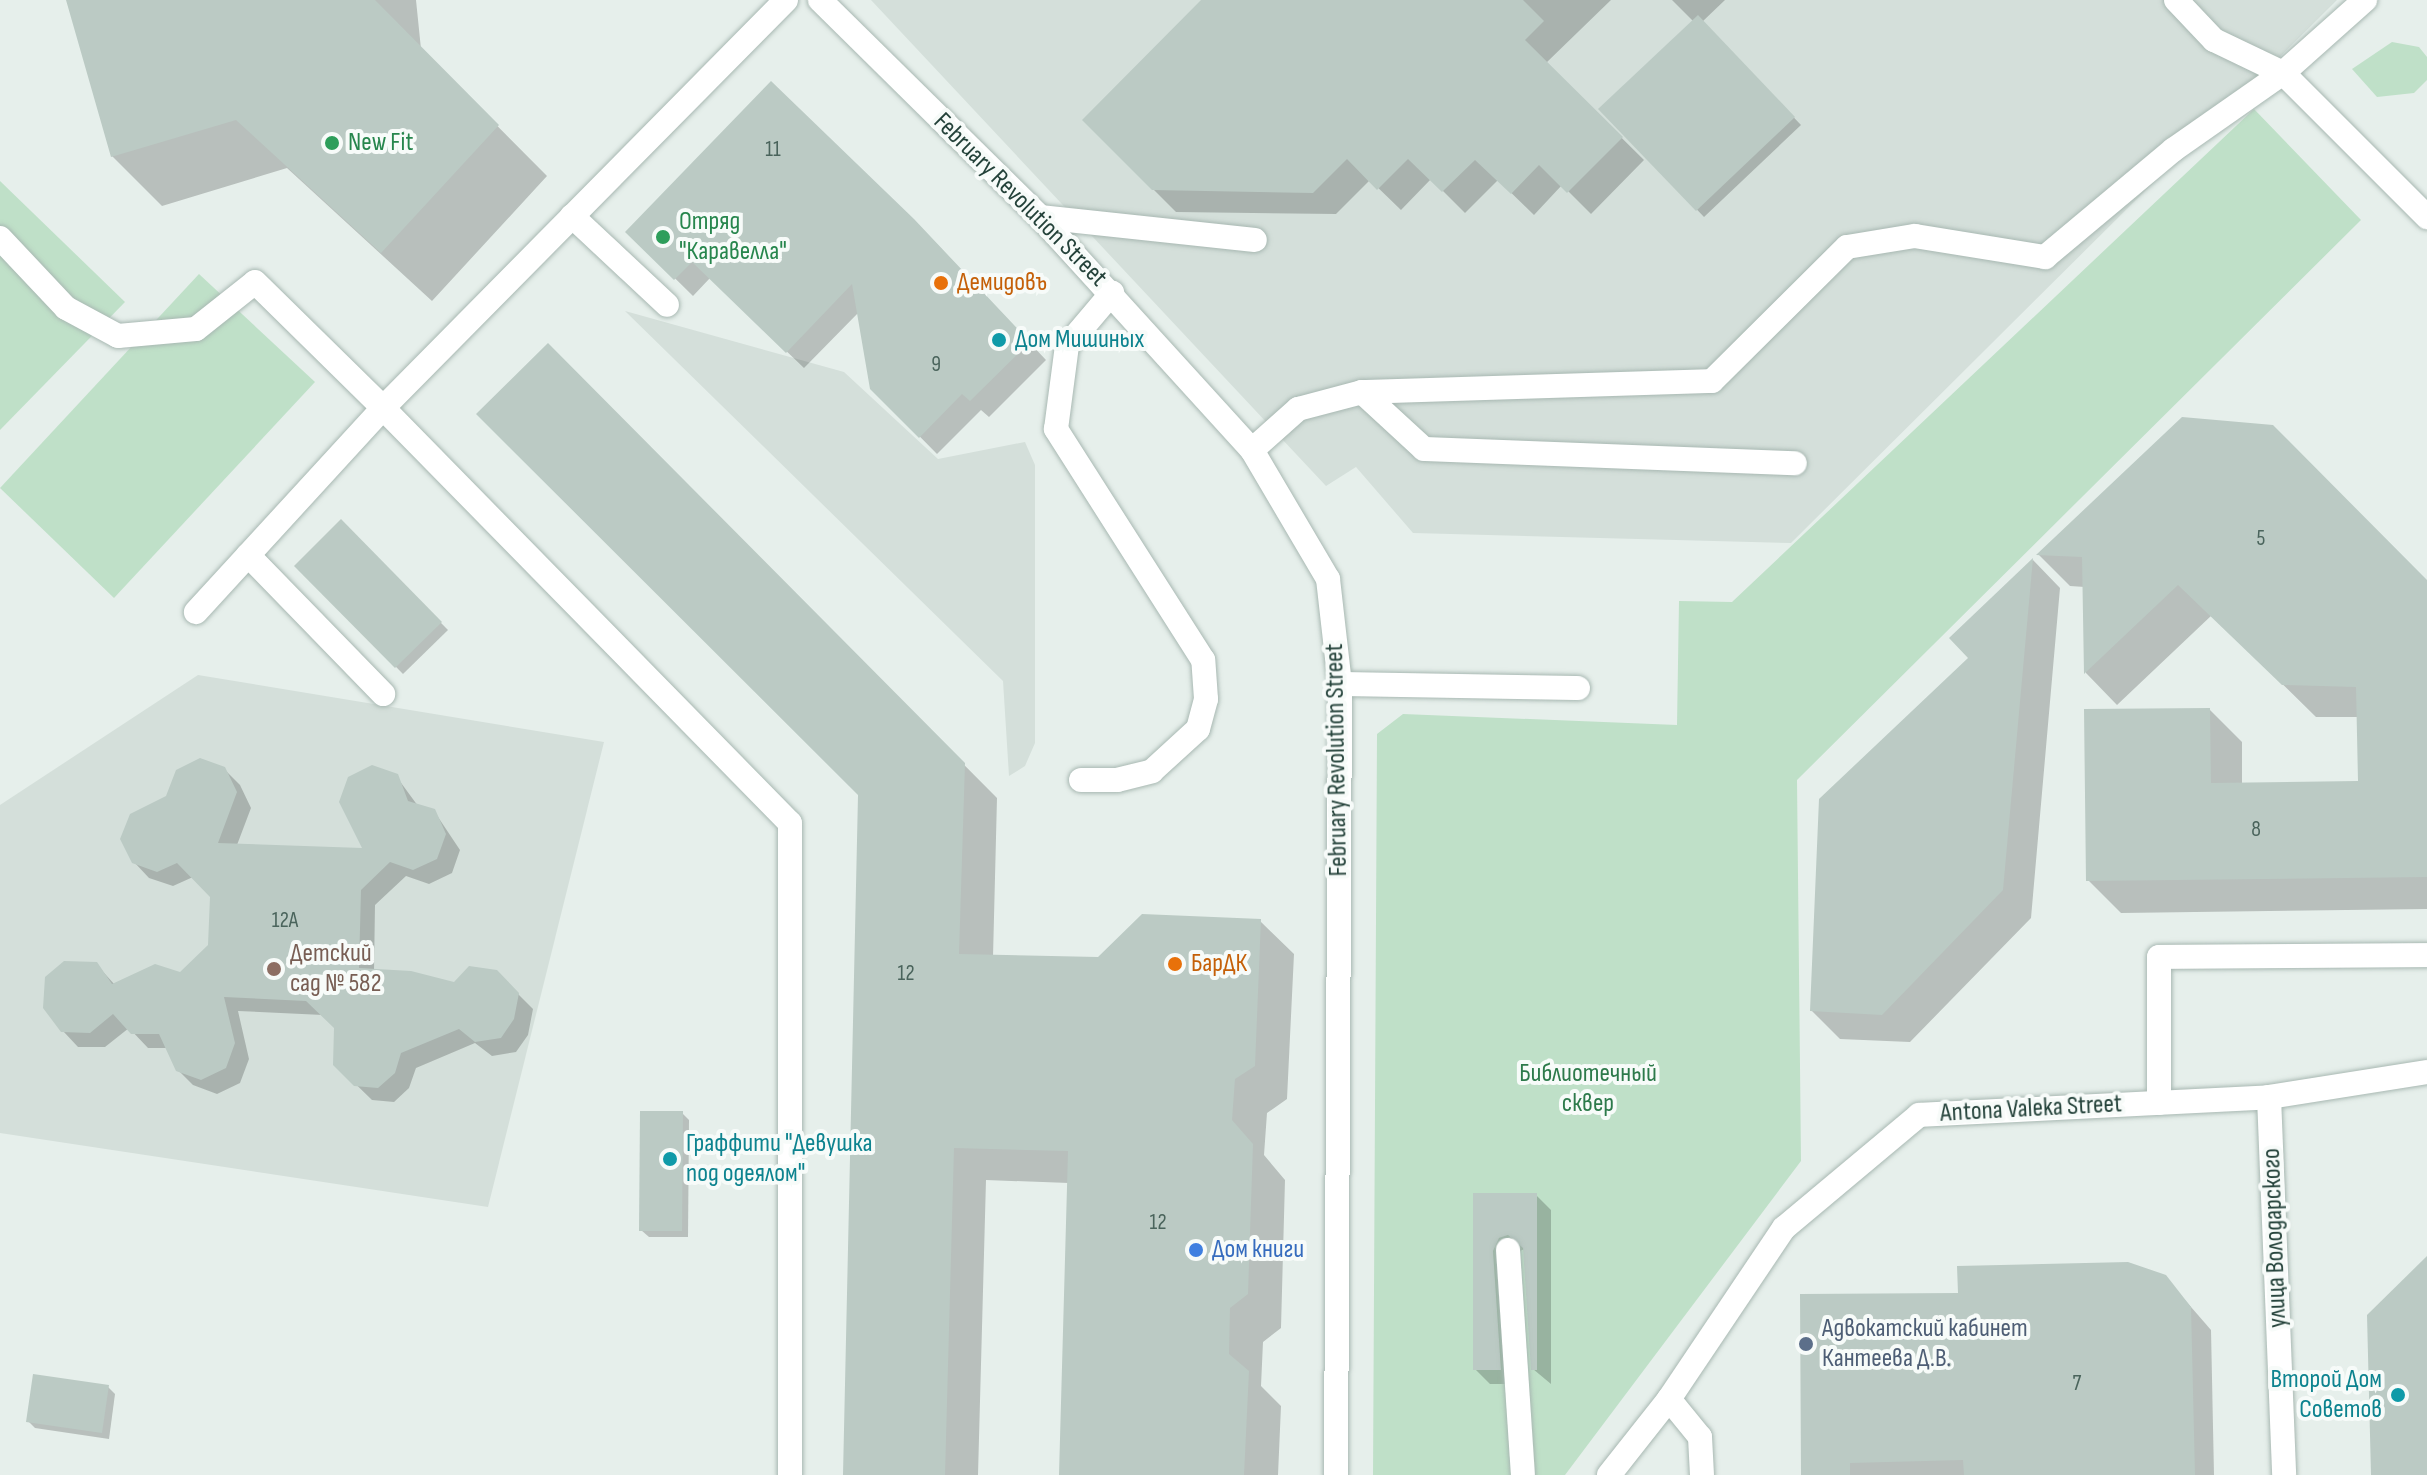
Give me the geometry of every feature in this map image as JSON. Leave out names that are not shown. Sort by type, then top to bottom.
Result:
[{"type":"street","points":[[196,612],[383,408],[786,0]]},
{"type":"street","name":"February Revolution Street","points":[[820,0],[1040,217],[1252,450],[1328,579],[1340,684],[1336,1475]]},
{"type":"street","points":[[2176,0],[2214,40],[2283,73],[2427,217]]},
{"type":"street","points":[[1252,450],[1298,409],[1362,392],[1712,381],[1847,247],[1915,236],[2045,257],[2178,146],[2283,73],[2365,0]]},
{"type":"street","points":[[572,216],[667,305]]},
{"type":"street","points":[[1040,217],[1255,240]]},
{"type":"street","points":[[0,238],[66,308],[118,336],[196,329],[255,282],[383,408],[790,823],[790,1475]]},
{"type":"street","points":[[1081,780],[1117,780],[1152,771],[1198,729],[1206,699],[1203,660],[1056,429],[1067,346],[1112,293]]},
{"type":"street","points":[[1362,392],[1424,449],[1795,463]]},
{"type":"street","points":[[248,555],[383,694]]},
{"type":"street","points":[[1340,684],[1578,688]]},
{"type":"street","points":[[2159,1103],[2159,957],[2427,955]]},
{"type":"street","name":"Antona Valeka Street","points":[[1609,1475],[1669,1399],[1784,1228],[1919,1115],[2269,1097],[2427,1072]]},
{"type":"street","name":"улица Володарского","points":[[2269,1097],[2284,1475]]},
{"type":"street","points":[[1508,1250],[1523,1475]]},
{"type":"street","points":[[1669,1399],[1700,1437],[1702,1475]]},
{"type":"shaded area","points":[[871,0],[2337,0],[1791,543],[1413,533],[1356,467],[1326,486]]},
{"type":"shaded area","points":[[625,311],[844,372],[938,459],[1025,442],[1035,465],[1035,743],[1025,766],[1009,776],[1003,681]]},
{"type":"shaded area","name":"Детский сад № 582","points":[[198,675],[604,742],[488,1207],[0,1133],[0,805]]},
{"type":"green space","points":[[2392,42],[2419,47],[2427,57],[2427,80],[2414,93],[2377,97],[2352,69]]},
{"type":"green space","name":"Библиотечный сквер","points":[[2254,109],[2361,220],[1797,780],[1801,1161],[1565,1475],[1373,1475],[1377,734],[1403,714],[1677,725],[1679,601],[1732,602]]},
{"type":"green space","points":[[0,181],[125,302],[0,430]]},
{"type":"green space","points":[[199,274],[315,382],[114,598],[0,488]]},
{"type":"building","points":[[66,0],[375,0],[499,125],[381,253],[236,120],[111,157]]},
{"type":"building","points":[[1201,0],[1523,0],[1544,21],[1525,40],[1623,137],[1567,193],[1539,165],[1511,194],[1475,160],[1442,192],[1408,159],[1377,190],[1347,159],[1313,193],[1152,190],[1082,120]]},
{"type":"building","points":[[1698,15],[1795,117],[1696,211],[1598,109]]},
{"type":"building","points":[[771,81],[914,219],[1030,342],[970,401],[962,394],[919,438],[870,389],[852,284],[786,353],[692,262],[674,280],[625,232]]},
{"type":"building","points":[[548,343],[965,763],[959,954],[1098,957],[1142,914],[1261,919],[1255,1066],[1235,1079],[1232,1120],[1253,1144],[1248,1294],[1230,1308],[1229,1354],[1249,1371],[1244,1475],[1059,1475],[1068,1151],[954,1148],[945,1475],[843,1475],[858,795],[476,414]]},
{"type":"building","points":[[2182,417],[2273,425],[2427,580],[2427,877],[2086,881],[2084,709],[2210,708],[2211,783],[2358,781],[2356,687],[2282,685],[2178,585],[2084,674],[2082,557],[2036,555]]},
{"type":"building","points":[[341,519],[442,622],[395,668],[294,566]]},
{"type":"building","points":[[2033,558],[2003,890],[1882,1015],[1810,1011],[1819,799],[1968,658],[1949,638]]},
{"type":"building","points":[[200,758],[225,767],[237,792],[218,843],[362,848],[339,802],[348,777],[372,765],[398,774],[408,801],[435,809],[446,834],[437,859],[413,870],[390,862],[361,890],[359,968],[411,971],[454,982],[469,966],[497,970],[519,993],[514,1019],[501,1038],[475,1042],[459,1029],[401,1053],[395,1073],[378,1088],[354,1086],[333,1065],[334,1028],[306,1001],[224,997],[235,1043],[226,1068],[201,1080],[176,1071],[159,1034],[131,1034],[113,1014],[90,1033],[61,1032],[43,1008],[45,977],[64,961],[97,962],[112,984],[155,964],[180,972],[208,945],[210,897],[177,863],[157,872],[132,863],[120,839],[130,814],[166,796],[176,770]]},
{"type":"building","points":[[640,1111],[683,1111],[682,1231],[639,1231]]},
{"type":"building","points":[[1473,1193],[1537,1193],[1537,1370],[1531,1370],[1523,1248],[1508,1235],[1499,1238],[1493,1251],[1501,1370],[1473,1370]]},
{"type":"building","name":"Второй Дом Советов","points":[[2427,1256],[2427,1475],[2371,1475],[2367,1315]]},
{"type":"building","points":[[2128,1262],[2166,1275],[2191,1307],[2195,1475],[1964,1475],[1963,1460],[1850,1463],[1850,1475],[1801,1475],[1800,1294],[1958,1293],[1957,1266]]},
{"type":"building","points":[[33,1374],[109,1385],[102,1433],[26,1422]]},
{"type":"place","name":"New Fit","points":[[332,143]]},
{"type":"place","name":"Отряд \"Каравелла\"","points":[[663,237]]},
{"type":"place","name":"Демидовъ","points":[[941,283]]},
{"type":"place","name":"Дом Мишиных","points":[[999,340]]},
{"type":"place","name":"БарДК","points":[[1175,964]]},
{"type":"place","name":"Детский сад № 582","points":[[274,969]]},
{"type":"place","name":"Граффити \"Девушка под одеялом\"","points":[[670,1159]]},
{"type":"place","name":"Дом книги","points":[[1196,1250]]},
{"type":"place","name":"Адвокатский кабинет Кантеева Д.В.","points":[[1806,1344]]},
{"type":"place","name":"Второй Дом Советов","points":[[2398,1395]]}]
